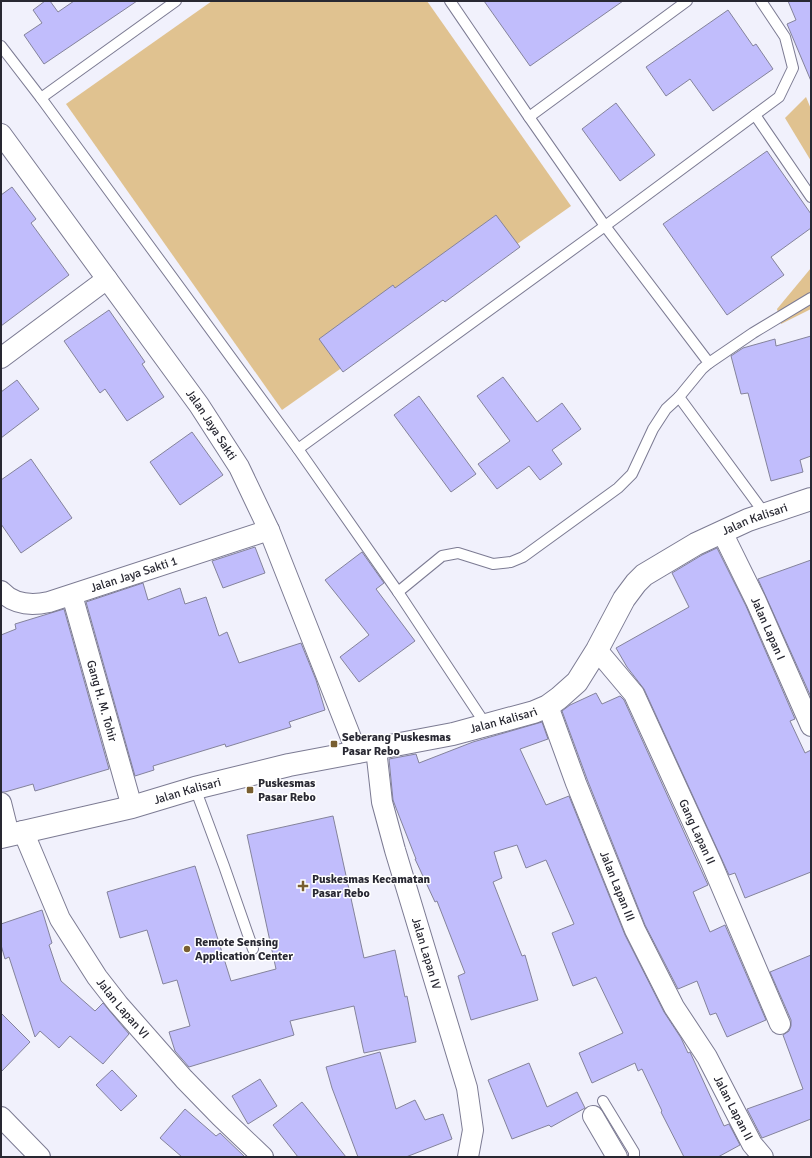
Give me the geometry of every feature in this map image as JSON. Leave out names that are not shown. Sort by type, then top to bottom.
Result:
[{"type":"street","name":"Jalan Jaya Sakti","points":[[1,134],[32,174],[199,405],[239,467],[269,530],[366,751]]},
{"type":"street","points":[[1,358],[107,279]]},
{"type":"street","name":"Jalan Kalisari","points":[[11,834],[132,807],[195,788],[309,760],[366,751],[453,734],[534,712],[548,706],[577,682],[597,650],[624,599],[644,575],[696,544],[722,532],[765,514],[811,499]]},
{"type":"street","name":"Jalan Jaya Sakti 1","points":[[1,591],[18,603],[34,605],[48,602],[269,530]]},
{"type":"street","name":"Jalan Lapan I","points":[[722,532],[756,601],[811,726]]},
{"type":"street","name":"Gang H. M. Tohir","points":[[72,595],[132,807]]},
{"type":"street","name":"Gang Lapan II","points":[[597,650],[634,694],[711,862],[780,1024]]},
{"type":"street","name":"Jalan Lapan III","points":[[548,706],[576,783],[635,930],[674,1007],[707,1057]]},
{"type":"street","name":"Jalan Lapan IV","points":[[366,751],[467,1088],[473,1130],[468,1157]]},
{"type":"street","name":"Jalan Lapan VI","points":[[1,804],[11,834],[60,919],[97,977],[118,1004],[184,1079],[263,1157]]},
{"type":"street","name":"Jalan Lapan II","points":[[707,1057],[752,1144],[763,1157]]},
{"type":"street","points":[[598,1109],[617,1157]]},
{"type":"street","points":[[1,1116],[40,1157]]},
{"type":"lane","points":[[41,98],[176,1]]},
{"type":"lane","points":[[450,1],[605,226],[709,363]]},
{"type":"lane","points":[[529,117],[687,1]]},
{"type":"lane","points":[[298,449],[605,226],[779,97],[793,68],[785,37],[761,1]]},
{"type":"lane","points":[[1,46],[41,98],[298,449],[398,592],[486,725]]},
{"type":"lane","points":[[755,115],[811,197]]},
{"type":"lane","points":[[398,592],[442,556],[458,553],[493,564],[511,562],[523,557],[618,488],[632,474],[657,422],[702,369],[753,333],[811,298]]},
{"type":"lane","points":[[679,397],[765,514]]},
{"type":"lane","points":[[195,788],[224,866],[252,949]]},
{"type":"lane","points":[[598,1109],[634,1152],[634,1157]]},
{"type":"shaded area","points":[[212,1],[427,1],[571,206],[282,410],[66,104]]},
{"type":"shaded area","points":[[806,97],[811,109],[811,161],[785,118]]},
{"type":"shaded area","points":[[811,268],[811,309],[781,324],[777,309]]},
{"type":"building","points":[[45,1],[50,1],[58,12],[74,1],[137,1],[44,64],[24,35],[42,23],[33,10]]},
{"type":"building","points":[[484,1],[623,1],[530,66]]},
{"type":"building","points":[[788,1],[811,1],[811,81],[787,24],[796,20]]},
{"type":"building","points":[[728,10],[753,46],[756,44],[773,69],[713,111],[690,79],[666,96],[646,67]]},
{"type":"building","points":[[616,103],[655,155],[620,181],[582,129]]},
{"type":"building","points":[[767,151],[811,214],[811,228],[771,257],[784,275],[727,315],[663,224]]},
{"type":"building","points":[[12,187],[36,219],[31,223],[69,275],[1,326],[1,195]]},
{"type":"building","points":[[496,215],[520,247],[445,302],[443,300],[343,372],[319,339],[393,285],[395,288]]},
{"type":"building","points":[[109,310],[145,362],[142,364],[164,397],[127,421],[105,389],[100,393],[64,341]]},
{"type":"building","points":[[811,336],[811,456],[800,460],[803,472],[771,481],[748,393],[741,394],[731,356],[743,348],[775,339],[776,346]]},
{"type":"building","points":[[503,377],[537,422],[562,403],[581,429],[552,450],[562,464],[540,480],[529,466],[497,489],[478,464],[510,441],[477,396]]},
{"type":"building","points":[[17,380],[39,409],[1,438],[1,392]]},
{"type":"building","points":[[419,396],[476,474],[451,492],[394,415]]},
{"type":"building","points":[[192,432],[223,475],[180,505],[150,462]]},
{"type":"building","points":[[31,459],[72,518],[21,553],[1,524],[1,480]]},
{"type":"building","points":[[255,547],[265,573],[223,588],[212,561]]},
{"type":"building","points":[[717,548],[746,606],[795,719],[790,721],[805,753],[811,750],[811,872],[745,898],[735,873],[729,875],[644,689],[627,667],[616,648],[689,607],[672,573]]},
{"type":"building","points":[[362,552],[384,583],[376,589],[415,641],[359,682],[340,657],[369,635],[325,580]]},
{"type":"building","points":[[811,560],[811,697],[758,579]]},
{"type":"building","points":[[143,583],[148,600],[180,588],[185,604],[206,597],[219,636],[227,632],[239,663],[301,643],[316,680],[325,710],[289,722],[291,727],[226,747],[225,744],[153,766],[154,770],[135,776],[86,602]]},
{"type":"building","points":[[64,609],[109,769],[35,791],[33,784],[1,792],[1,635],[16,629],[15,624]]},
{"type":"building","points":[[596,693],[602,704],[620,696],[624,700],[708,885],[693,892],[710,932],[725,925],[766,1020],[727,1037],[716,1013],[710,1015],[697,981],[678,989],[645,925],[587,779],[562,711],[570,705]]},
{"type":"building","points":[[542,722],[548,739],[520,749],[546,805],[569,796],[625,935],[664,1012],[681,1038],[688,1053],[690,1052],[724,1126],[729,1124],[740,1145],[718,1157],[684,1157],[661,1112],[662,1111],[642,1069],[638,1071],[635,1063],[592,1083],[579,1053],[623,1033],[596,977],[573,986],[552,933],[574,924],[546,860],[526,868],[517,845],[494,852],[502,878],[493,882],[522,956],[525,955],[538,1000],[471,1020],[458,976],[465,973],[437,901],[435,902],[415,859],[393,800],[389,759],[416,754],[419,763],[473,742]]},
{"type":"building","points":[[333,816],[364,958],[395,950],[405,997],[407,996],[416,1042],[364,1053],[354,1006],[290,1021],[294,1035],[189,1067],[175,1051],[169,1032],[190,1026],[177,980],[163,984],[147,930],[120,938],[107,892],[195,866],[231,981],[276,969],[247,835]]},
{"type":"building","points":[[42,910],[52,943],[49,945],[61,981],[95,1011],[103,1003],[129,1034],[103,1064],[70,1036],[59,1048],[40,1031],[35,1037],[9,957],[5,959],[1,945],[1,924]]},
{"type":"building","points":[[811,955],[811,1119],[762,1138],[747,1109],[803,1089],[783,1035],[789,1031],[791,1020],[770,972]]},
{"type":"building","points":[[1,1013],[30,1042],[1,1072]]},
{"type":"building","points":[[380,1052],[396,1109],[415,1100],[425,1120],[443,1114],[452,1139],[406,1157],[358,1157],[332,1088],[326,1067]]},
{"type":"building","points":[[529,1063],[547,1107],[577,1092],[585,1108],[551,1127],[549,1125],[512,1139],[488,1080]]},
{"type":"building","points":[[112,1070],[137,1096],[121,1111],[96,1085]]},
{"type":"building","points":[[260,1079],[277,1106],[248,1124],[232,1096]]},
{"type":"building","points":[[302,1102],[346,1157],[298,1157],[273,1125]]},
{"type":"building","points":[[185,1109],[216,1136],[220,1133],[245,1157],[182,1157],[160,1138]]},
{"type":"place","name":"Seberang Puskesmas Pasar Rebo","points":[[334,744]]},
{"type":"place","name":"Puskesmas Pasar Rebo","points":[[250,790]]},
{"type":"place","name":"Puskesmas Kecamatan Pasar Rebo","points":[[303,886]]},
{"type":"place","name":"Remote Sensing Application Center","points":[[187,949]]}]
